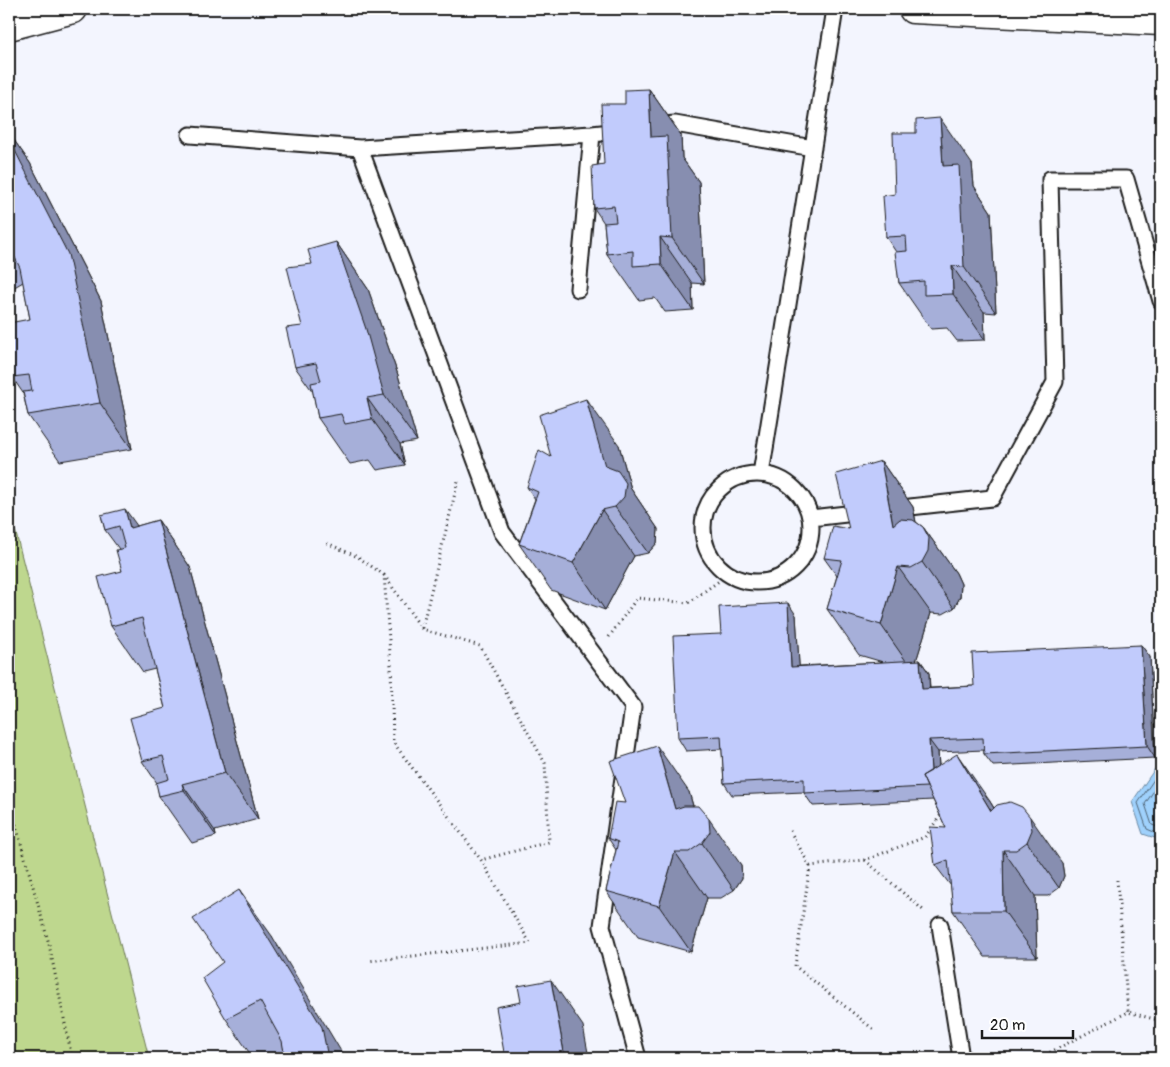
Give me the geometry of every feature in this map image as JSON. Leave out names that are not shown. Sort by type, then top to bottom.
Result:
[{"type":"street","points":[[9,26],[73,9]]},
{"type":"street","points":[[913,9],[1161,21]]},
{"type":"lane","points":[[761,474],[835,9]]},
{"type":"lane","points":[[190,135],[360,148],[592,134],[675,124],[813,148]]},
{"type":"lane","points":[[578,289],[592,134]]},
{"type":"lane","points":[[360,148],[502,532],[633,707],[602,926],[638,1058]]},
{"type":"lane","points":[[811,518],[992,498],[1055,382],[1050,179],[1126,179],[1161,301]]},
{"type":"lane","points":[[761,474],[778,478],[793,487],[805,501],[811,518],[811,536],[806,552],[796,567],[781,577],[764,582],[746,581],[729,574],[716,562],[707,547],[704,529],[706,512],[714,495],[727,483],[743,475],[761,474]]},
{"type":"lane","points":[[940,925],[962,1058]]},
{"type":"path","points":[[422,629],[468,439]]},
{"type":"path","points":[[327,543],[358,557],[384,574],[422,629],[480,646],[545,763],[549,842],[481,860]]},
{"type":"path","points":[[368,961],[530,943],[481,860],[392,742],[391,666],[384,574]]},
{"type":"path","points":[[595,656],[637,598],[688,603],[729,574]]},
{"type":"path","points":[[9,800],[49,944],[72,1058]]},
{"type":"path","points":[[810,866],[865,860],[925,837],[946,808]]},
{"type":"path","points":[[790,831],[810,866],[795,966],[873,1029]]},
{"type":"path","points":[[865,860],[940,925]]},
{"type":"path","points":[[1117,880],[1128,1012]]},
{"type":"path","points":[[1041,1057],[1128,1012],[1161,1021]]},
{"type":"green space","points":[[9,506],[149,1058],[9,1058]]},
{"type":"water","points":[[1161,760],[1161,840],[1143,834],[1132,802]]},
{"type":"building","points":[[649,89],[651,137],[667,136],[672,238],[660,237],[661,264],[633,266],[633,251],[607,254],[604,223],[616,222],[614,206],[594,208],[592,166],[604,164],[601,104],[625,104],[625,90]]},
{"type":"building","points":[[940,118],[943,166],[959,165],[964,267],[952,266],[953,294],[924,295],[924,281],[899,283],[895,252],[907,251],[906,236],[886,237],[883,196],[895,194],[893,133],[916,133],[916,120]]},
{"type":"building","points":[[9,139],[68,254],[100,403],[28,415],[23,392],[32,391],[29,375],[12,377],[9,359],[9,323],[30,319],[20,268],[9,245]]},
{"type":"building","points":[[336,242],[366,329],[384,395],[367,398],[372,419],[345,424],[341,414],[318,418],[311,383],[321,381],[316,363],[295,367],[286,328],[302,326],[287,267],[312,264],[308,250]]},
{"type":"building","points":[[586,399],[605,466],[618,471],[626,483],[624,497],[615,507],[602,510],[573,563],[519,544],[538,492],[527,487],[539,450],[551,457],[539,415]]},
{"type":"building","points":[[881,461],[893,525],[900,519],[913,520],[923,527],[929,538],[928,551],[922,562],[911,568],[898,567],[881,625],[827,609],[842,560],[824,558],[833,526],[849,529],[836,474]]},
{"type":"building","points":[[125,509],[130,528],[158,520],[225,773],[182,784],[184,790],[159,796],[156,783],[169,779],[163,756],[142,761],[130,718],[165,708],[142,618],[111,626],[98,577],[122,571],[116,550],[125,548],[119,526],[105,530],[101,515]]},
{"type":"building","points":[[788,603],[791,667],[920,660],[922,689],[974,686],[972,653],[1141,645],[1147,746],[984,754],[983,738],[929,740],[931,771],[922,776],[927,787],[804,793],[804,779],[724,783],[721,736],[678,738],[673,636],[721,634],[719,607]]},
{"type":"building","points":[[657,746],[675,809],[684,806],[698,806],[709,819],[710,832],[702,843],[689,852],[675,852],[659,906],[606,891],[618,842],[608,838],[615,802],[625,803],[610,761]]},
{"type":"building","points":[[957,754],[991,811],[997,805],[1010,802],[1022,807],[1030,817],[1032,830],[1027,842],[1016,850],[1003,850],[1004,911],[953,911],[948,860],[935,865],[930,827],[946,828],[922,776]]},
{"type":"building","points":[[239,890],[322,1027],[328,1058],[285,1058],[282,1041],[260,1001],[226,1019],[202,978],[223,962],[193,919]]},
{"type":"building","points":[[551,980],[565,1058],[505,1058],[496,1007],[521,1002],[518,986]]},
{"type":"building","points":[[871,1054],[872,1058],[846,1058]]}]
